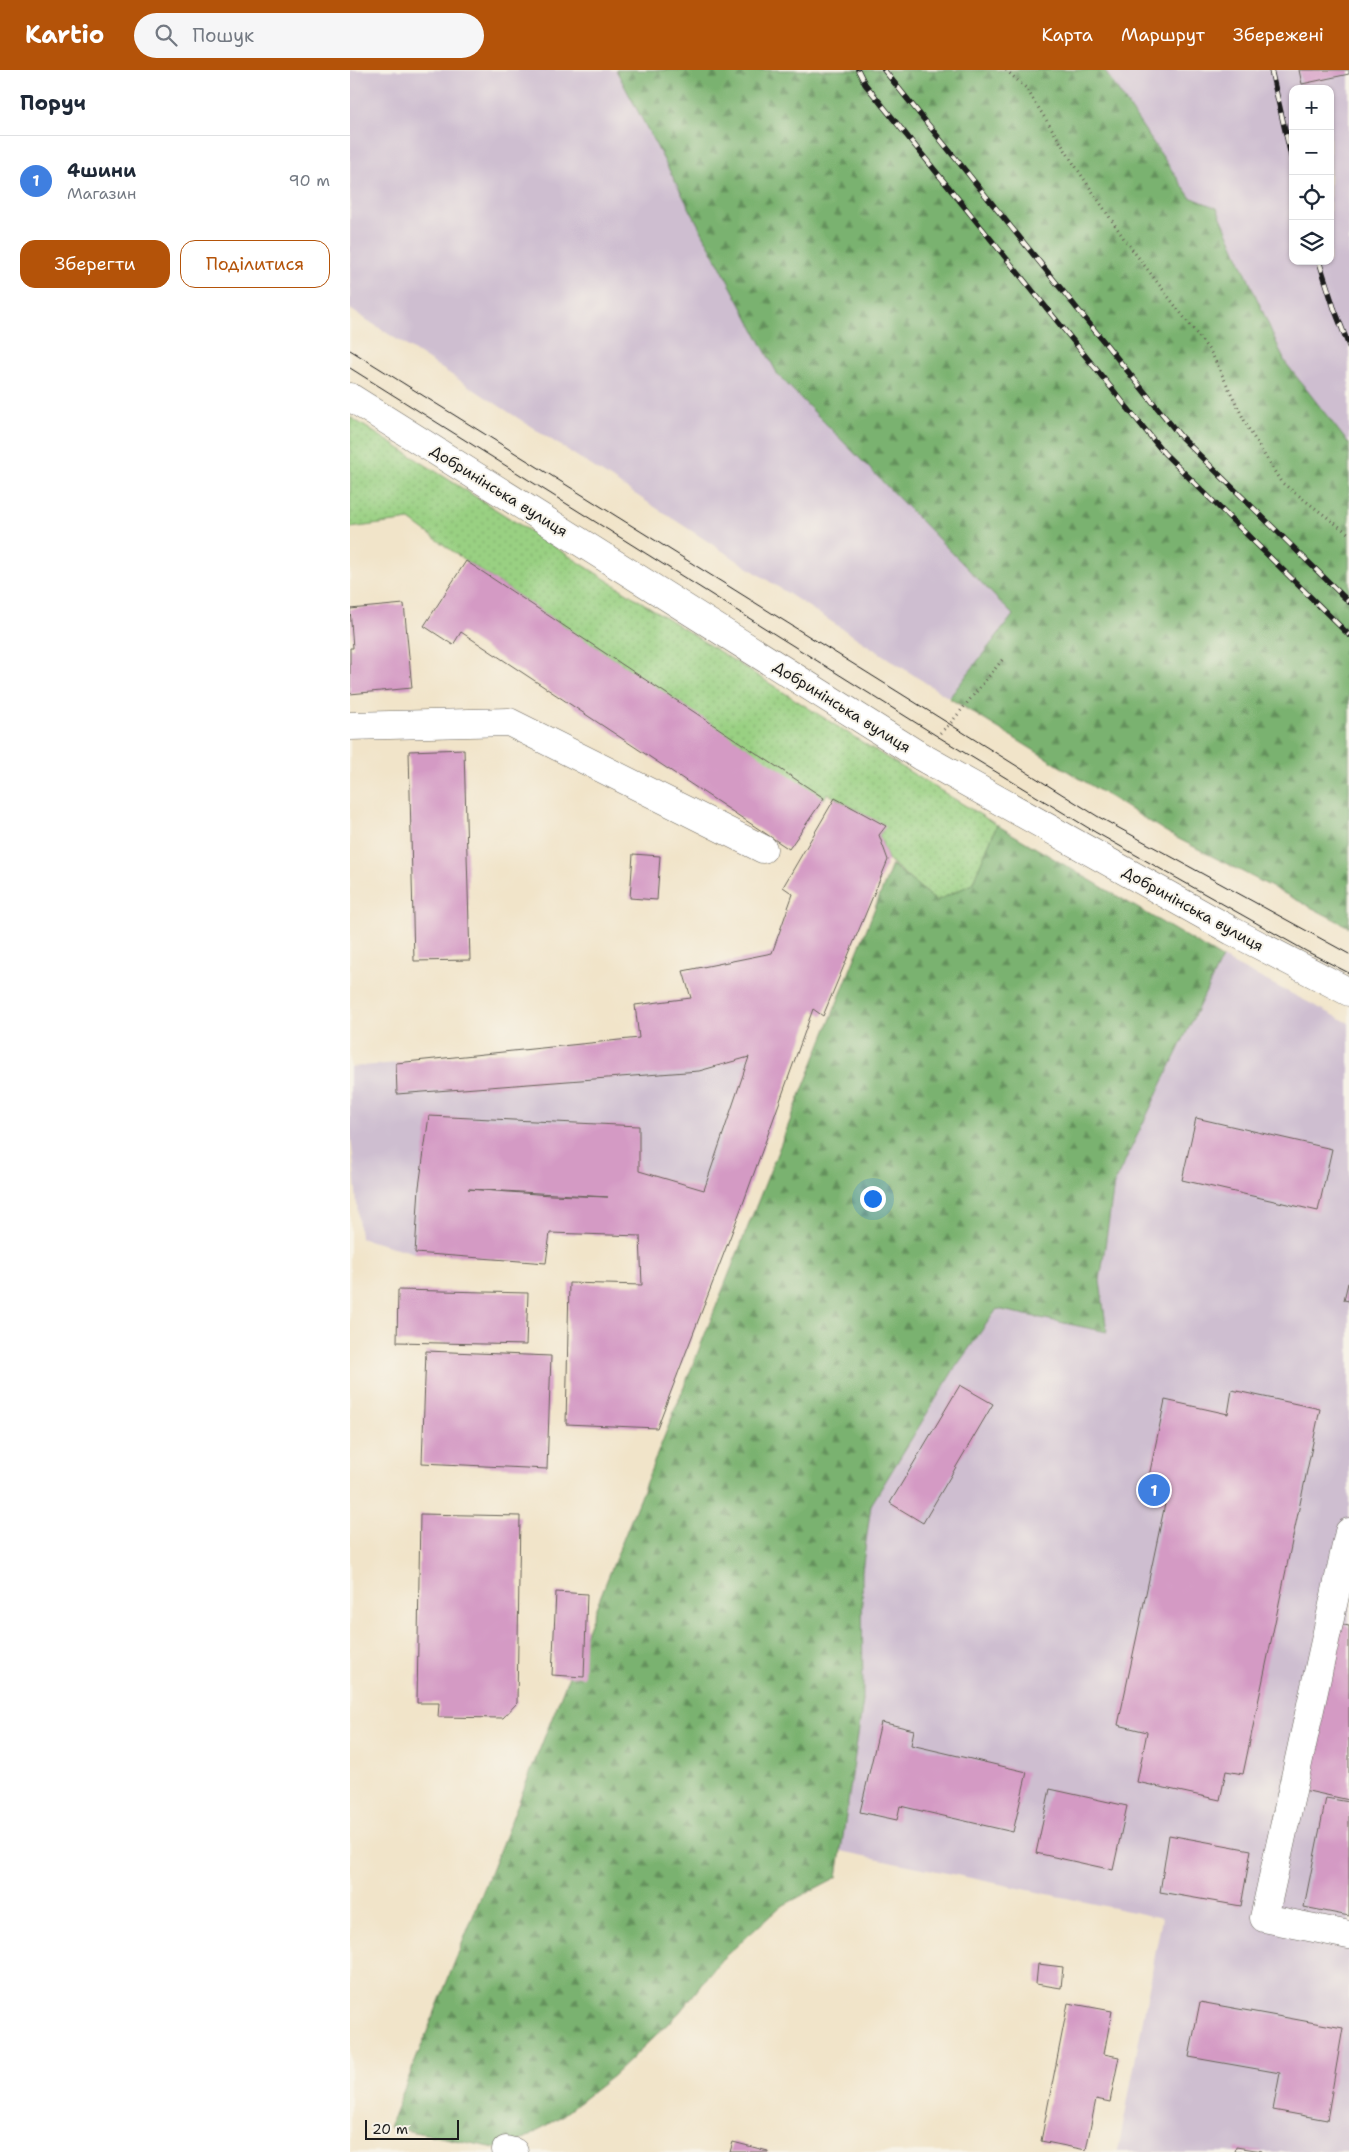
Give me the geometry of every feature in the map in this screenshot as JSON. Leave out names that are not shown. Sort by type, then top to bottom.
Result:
[{"type":"street","name":"Добринінська вулиця","points":[[350,397],[920,756],[1224,926],[1349,992]]},
{"type":"street","points":[[350,726],[509,722],[763,850]]},
{"type":"street","points":[[1349,1532],[1264,1918],[1349,1935]]},
{"type":"path","points":[[1006,70],[1026,88],[1125,240],[1212,354],[1248,428],[1281,482],[1349,534]]},
{"type":"path","points":[[920,756],[950,724],[1003,659]]},
{"type":"shaded area","points":[[350,70],[616,70],[778,375],[1013,615],[949,698],[350,309]]},
{"type":"shaded area","points":[[1104,70],[1349,70],[1349,444],[1285,362],[1217,208],[1190,197]]},
{"type":"shaded area","points":[[1222,958],[1349,1023],[1349,2152],[1118,2152],[1162,1918],[841,1851],[863,1701],[862,1571],[871,1505],[953,1371],[997,1309],[1107,1332],[1100,1281],[1114,1184]]},
{"type":"shaded area","points":[[813,1009],[744,1201],[639,1171],[640,1236],[550,1233],[546,1263],[415,1253],[360,1238],[350,1124],[350,1067],[694,1032]]},
{"type":"green space","points":[[616,70],[1104,70],[1190,197],[1217,208],[1285,362],[1349,444],[1349,927],[1173,836],[949,698],[1013,615],[778,375]]},
{"type":"green space","points":[[350,417],[884,756],[997,825],[972,884],[936,901],[888,860],[879,835],[885,826],[827,793],[824,799],[466,561],[410,520],[350,528]]},
{"type":"green space","points":[[997,825],[1222,958],[1114,1184],[1100,1281],[1107,1332],[997,1309],[953,1371],[871,1505],[862,1571],[863,1701],[837,1877],[780,1907],[721,1960],[679,2013],[613,2076],[563,2115],[506,2150],[389,2127],[892,865],[936,901],[972,884]]},
{"type":"building","points":[[1299,70],[1349,70],[1349,74],[1302,84]]},
{"type":"building","points":[[466,561],[824,798],[789,849],[461,632],[453,645],[424,626]]},
{"type":"building","points":[[404,604],[412,688],[350,694],[350,648],[353,648],[350,609]]},
{"type":"building","points":[[464,749],[470,960],[414,961],[409,751]]},
{"type":"building","points":[[835,798],[886,826],[879,835],[888,860],[823,1016],[813,1009],[744,1201],[657,1428],[566,1424],[569,1283],[642,1285],[640,1236],[550,1233],[546,1263],[415,1253],[419,1187],[429,1116],[639,1126],[639,1171],[704,1190],[749,1057],[699,1071],[397,1094],[396,1063],[639,1038],[635,1005],[691,998],[683,971],[772,953],[793,894],[783,887]],"holes":[[[468,1189],[608,1197],[550,1195]]]},
{"type":"building","points":[[633,854],[660,856],[657,900],[630,898]]},
{"type":"building","points":[[1196,1118],[1332,1149],[1318,1211],[1182,1180]]},
{"type":"building","points":[[1349,1283],[1349,1301],[1344,1300]]},
{"type":"building","points":[[398,1290],[528,1293],[526,1345],[397,1342]]},
{"type":"building","points":[[426,1351],[551,1356],[547,1469],[422,1463]]},
{"type":"building","points":[[960,1385],[993,1404],[923,1523],[890,1503]]},
{"type":"building","points":[[1232,1390],[1320,1409],[1243,1774],[1226,1771],[1220,1800],[1137,1782],[1147,1732],[1118,1725],[1165,1504],[1144,1500],[1165,1400],[1228,1414]]},
{"type":"building","points":[[420,1514],[520,1516],[517,1703],[503,1718],[438,1717],[439,1703],[417,1703]]},
{"type":"building","points":[[556,1592],[587,1594],[584,1677],[552,1675]]},
{"type":"building","points":[[1335,1623],[1349,1626],[1349,1800],[1299,1789]]},
{"type":"building","points":[[881,1722],[914,1730],[911,1745],[1027,1772],[1013,1832],[900,1806],[897,1820],[860,1812]]},
{"type":"building","points":[[1050,1789],[1127,1806],[1113,1870],[1036,1853]]},
{"type":"building","points":[[1326,1798],[1349,1802],[1349,1916],[1304,1907]]},
{"type":"building","points":[[1169,1835],[1251,1850],[1241,1906],[1160,1892]]},
{"type":"building","points":[[1038,1964],[1063,1967],[1061,1988],[1036,1984]]},
{"type":"building","points":[[1200,2002],[1343,2028],[1327,2120],[1273,2110],[1280,2073],[1189,2057]]},
{"type":"building","points":[[1068,2003],[1112,2011],[1104,2054],[1119,2057],[1110,2102],[1096,2099],[1086,2150],[1041,2141]]},
{"type":"building","points":[[733,2142],[768,2151],[768,2152],[730,2152]]},
{"type":"building","points":[[1236,2147],[1262,2151],[1262,2152],[1235,2152]]},
{"type":"tram line","points":[[350,350],[1097,816],[1349,954]]},
{"type":"tram line","points":[[350,368],[937,736],[1095,832],[1306,951],[1349,973]]},
{"type":"railway","points":[[858,70],[865,84],[1164,453],[1349,635]]},
{"type":"railway","points":[[884,70],[1181,437],[1349,602]]},
{"type":"railway","points":[[1271,70],[1289,147]]},
{"type":"railway","points":[[1320,265],[1349,346]]},
{"type":"place","name":"4шини","points":[[1154,1490]]}]
